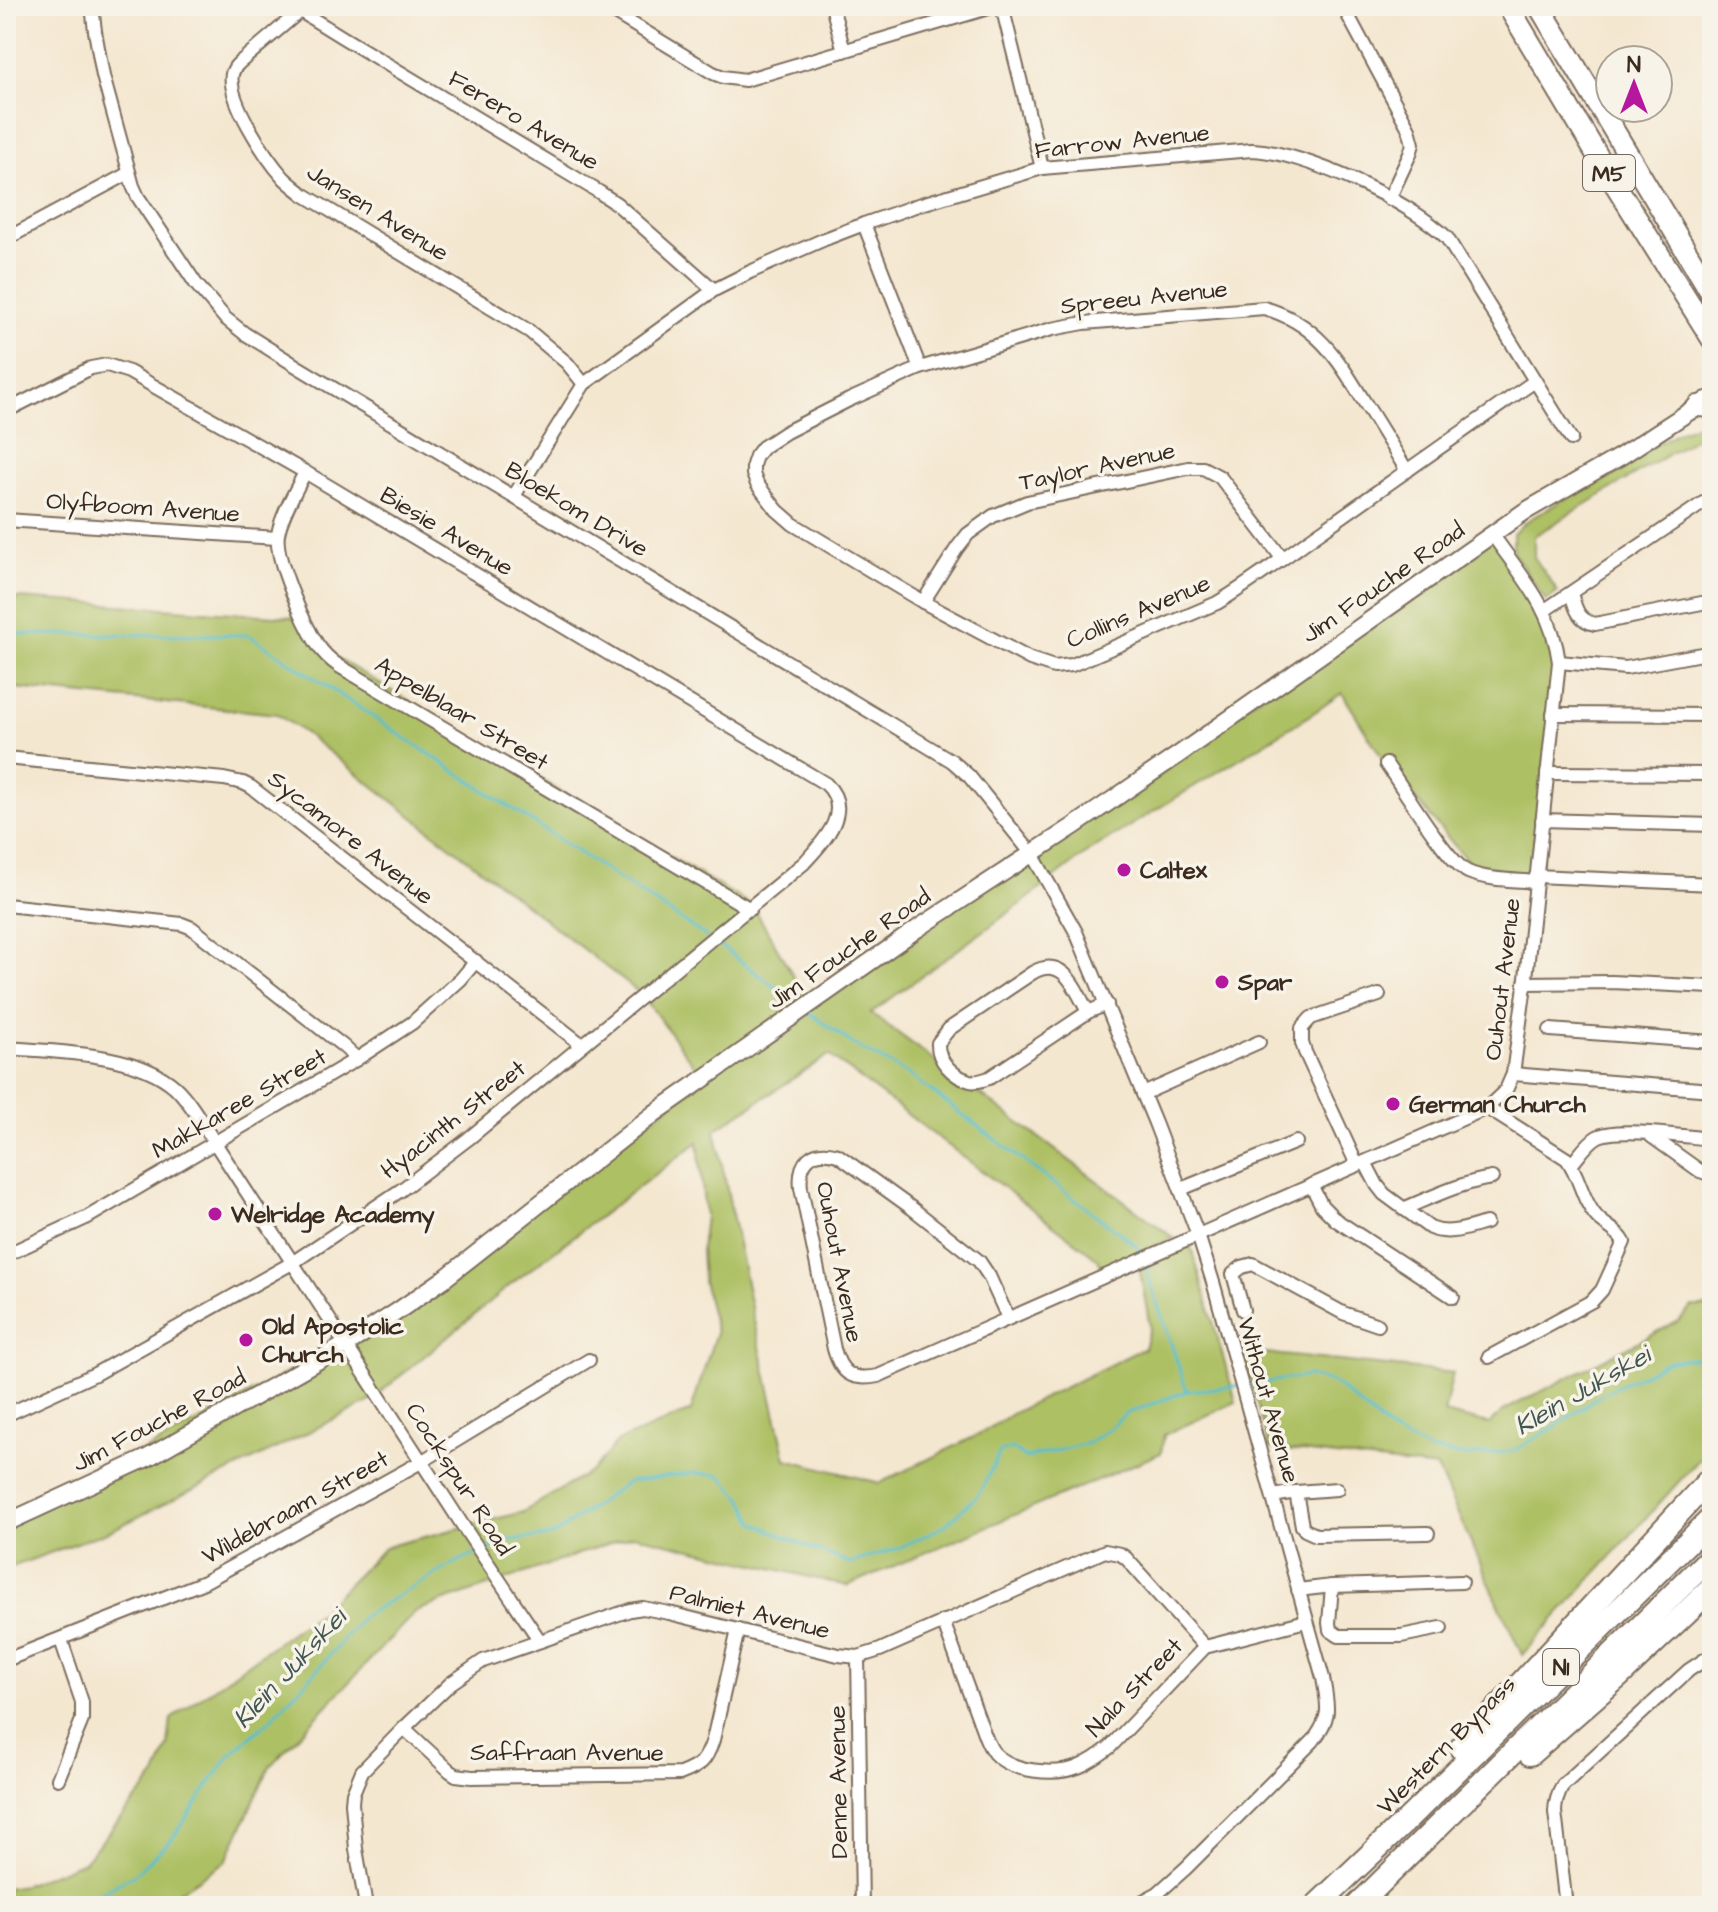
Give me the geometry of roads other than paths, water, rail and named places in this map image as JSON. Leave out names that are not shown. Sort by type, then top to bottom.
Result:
[{"type":"highway","points":[[1411,1816],[1481,1725],[1712,1477]]},
{"type":"highway","name":"Western Bypass","points":[[1316,1906],[1712,1518]]},
{"type":"highway","name":"N1","points":[[1357,1906],[1712,1556]]},
{"type":"highway","points":[[1420,1843],[1607,1688],[1712,1588]]},
{"type":"main road","name":"M5","points":[[1508,6],[1712,339]]},
{"type":"main road","name":"M5","points":[[1539,6],[1712,294]]},
{"type":"street","name":"Bloekom Drive","points":[[92,6],[98,53],[138,197],[196,284],[225,318],[272,351],[952,761],[969,776],[1032,854]]},
{"type":"street","points":[[603,6],[723,77],[745,80],[995,6]]},
{"type":"street","points":[[832,6],[844,51]]},
{"type":"street","points":[[1002,6],[1042,168]]},
{"type":"street","points":[[1343,6],[1409,129],[1413,144],[1389,199]]},
{"type":"street","name":"Ferero Avenue","points":[[301,8],[617,204],[714,290]]},
{"type":"street","name":"Jansen Avenue","points":[[301,8],[239,63],[232,74],[243,116],[274,167],[303,194],[529,331],[567,363],[584,384]]},
{"type":"street","name":"Farrow Avenue","points":[[514,496],[584,384],[714,290],[812,244],[864,224],[1042,168],[1227,152],[1270,150],[1309,162],[1366,186],[1426,219],[1447,238],[1571,439]]},
{"type":"street","points":[[6,239],[129,173]]},
{"type":"street","points":[[864,224],[920,368]]},
{"type":"street","name":"Spreeu Avenue","points":[[753,474],[756,456],[763,447],[786,432],[920,368],[1068,325],[1264,308],[1291,318],[1330,350],[1407,471]]},
{"type":"street","name":"Biesie Avenue","points":[[6,411],[91,368],[116,367],[129,372],[305,472],[826,784],[836,798],[837,815]]},
{"type":"street","name":"Collins Avenue","points":[[753,474],[762,493],[793,524],[923,602],[1030,659],[1054,667],[1072,665],[1217,603],[1535,381]]},
{"type":"street","name":"Jim Fouche Road","points":[[6,1523],[147,1458],[347,1344],[444,1279],[655,1113],[917,929],[1178,755],[1524,512],[1707,403]]},
{"type":"street","name":"Taylor Avenue","points":[[923,602],[962,541],[979,524],[993,516],[1027,502],[1188,468],[1203,468],[1220,477],[1282,558]]},
{"type":"street","points":[[277,538],[305,472]]},
{"type":"street","points":[[1545,610],[1703,503]]},
{"type":"street","name":"Olyfboom Avenue","points":[[6,520],[277,538]]},
{"type":"street","name":"Ouhout Avenue","points":[[1008,1318],[979,1261],[838,1155],[829,1152],[808,1159],[801,1171],[801,1188],[834,1349],[841,1368],[849,1374],[857,1378],[878,1376],[1487,1108],[1506,1090],[1513,1074],[1525,983],[1559,662],[1545,610],[1492,534]]},
{"type":"street","name":"Appelblaar Street","points":[[277,538],[281,561],[303,619],[318,645],[333,661],[750,909]]},
{"type":"street","points":[[1571,593],[1574,607],[1582,619],[1595,624],[1712,601]]},
{"type":"street","points":[[1559,662],[1626,668],[1712,652]]},
{"type":"street","points":[[1553,714],[1712,715]]},
{"type":"street","name":"Sycamore Avenue","points":[[6,758],[243,783],[581,1044]]},
{"type":"street","points":[[1386,764],[1459,867],[1467,872],[1535,879],[1712,884]]},
{"type":"street","points":[[1547,773],[1712,774]]},
{"type":"street","name":"Hyacinth Street","points":[[6,1415],[95,1374],[292,1263],[401,1190],[750,909],[811,855],[827,835],[837,815]]},
{"type":"street","points":[[1542,820],[1712,825]]},
{"type":"street","name":"Without Avenue","points":[[1032,854],[1076,932],[1198,1235],[1323,1678],[1327,1714],[1326,1723],[1313,1741],[1186,1868],[1158,1893],[1134,1906]]},
{"type":"street","points":[[6,905],[182,924],[192,928],[357,1059]]},
{"type":"street","name":"Makkaree Street","points":[[6,1255],[88,1217],[357,1059],[419,1017],[476,961]]},
{"type":"street","points":[[1088,1012],[1059,968],[1046,966],[949,1029],[938,1043],[939,1057],[968,1081],[981,1081],[1088,1012],[1107,1004]]},
{"type":"street","points":[[1525,983],[1612,982],[1712,987]]},
{"type":"street","points":[[1379,995],[1311,1018],[1302,1028],[1305,1052],[1361,1164],[1377,1185],[1403,1209],[1438,1231],[1454,1231],[1486,1223]]},
{"type":"street","points":[[1550,1030],[1712,1042]]},
{"type":"street","points":[[1143,1094],[1259,1042]]},
{"type":"street","name":"Cockspur Road","points":[[6,1048],[106,1058],[139,1067],[175,1088],[215,1143],[540,1641]]},
{"type":"street","points":[[1513,1074],[1712,1090]]},
{"type":"street","points":[[1487,1108],[1562,1156],[1571,1165],[1591,1209],[1624,1242],[1602,1290],[1592,1301],[1489,1357]]},
{"type":"street","points":[[1571,1165],[1598,1136],[1616,1132],[1712,1139]]},
{"type":"street","points":[[1648,1134],[1700,1171],[1712,1175]]},
{"type":"street","points":[[1181,1189],[1296,1142]]},
{"type":"street","points":[[1403,1209],[1476,1180],[1492,1178]]},
{"type":"street","points":[[1311,1185],[1322,1206],[1336,1220],[1453,1297]]},
{"type":"street","points":[[1213,1282],[1253,1264],[1343,1313],[1378,1325]]},
{"type":"street","points":[[1233,1274],[1243,1310]]},
{"type":"street","name":"Wildebraam Street","points":[[6,1660],[204,1582],[421,1462],[589,1360]]},
{"type":"street","points":[[1273,1496],[1337,1489]]},
{"type":"street","points":[[1296,1492],[1300,1520],[1310,1534],[1428,1533]]},
{"type":"street","name":"Palmiet Avenue","points":[[366,1906],[352,1803],[362,1771],[451,1683],[483,1661],[616,1614],[643,1608],[838,1655],[858,1657],[1105,1551],[1126,1558],[1205,1647]]},
{"type":"street","points":[[1298,1590],[1462,1582]]},
{"type":"street","points":[[1332,1586],[1329,1623],[1330,1630],[1339,1636],[1401,1636],[1441,1628]]},
{"type":"street","name":"Nala Street","points":[[943,1621],[993,1752],[1019,1769],[1037,1771],[1074,1768],[1110,1747],[1205,1647],[1306,1621]]},
{"type":"street","name":"Saffraan Avenue","points":[[404,1728],[456,1775],[680,1774],[702,1763],[708,1755],[738,1630]]},
{"type":"street","points":[[58,1779],[83,1712],[61,1640]]},
{"type":"street","points":[[1566,1906],[1555,1812],[1563,1785],[1689,1670],[1712,1655]]},
{"type":"street","name":"Denne Avenue","points":[[858,1657],[862,1906]]},
{"type":"waterway","points":[[6,634],[249,635],[707,937]]},
{"type":"waterway","points":[[714,941],[797,1004]]},
{"type":"waterway","points":[[810,1013],[853,1044],[911,1076],[1137,1246],[1139,1252]]},
{"type":"waterway","points":[[1145,1267],[1187,1391]]},
{"type":"waterway","name":"Klein Jukskei","points":[[1246,1385],[1309,1376],[1334,1383],[1392,1432],[1429,1450],[1466,1456],[1513,1451],[1600,1395],[1669,1361],[1712,1356]]},
{"type":"waterway","name":"Klein Jukskei","points":[[484,1551],[511,1540],[552,1536],[628,1482],[693,1473],[720,1475],[742,1498],[755,1523],[850,1563],[899,1548],[944,1526],[979,1494],[1000,1452],[1012,1448],[1026,1458],[1088,1443],[1125,1414],[1187,1391],[1239,1386]]},
{"type":"waterway","name":"Klein Jukskei","points":[[75,1906],[135,1874],[172,1839],[229,1756],[266,1724],[363,1616],[459,1561],[477,1554]]},
{"type":"place","name":"Caltex","points":[[1124,870]]},
{"type":"place","name":"Spar","points":[[1222,982]]},
{"type":"place","name":"German Church","points":[[1393,1104]]},
{"type":"place","name":"Welridge Academy","points":[[215,1214]]},
{"type":"place","name":"Old Apostolic Church","points":[[246,1340]]}]
